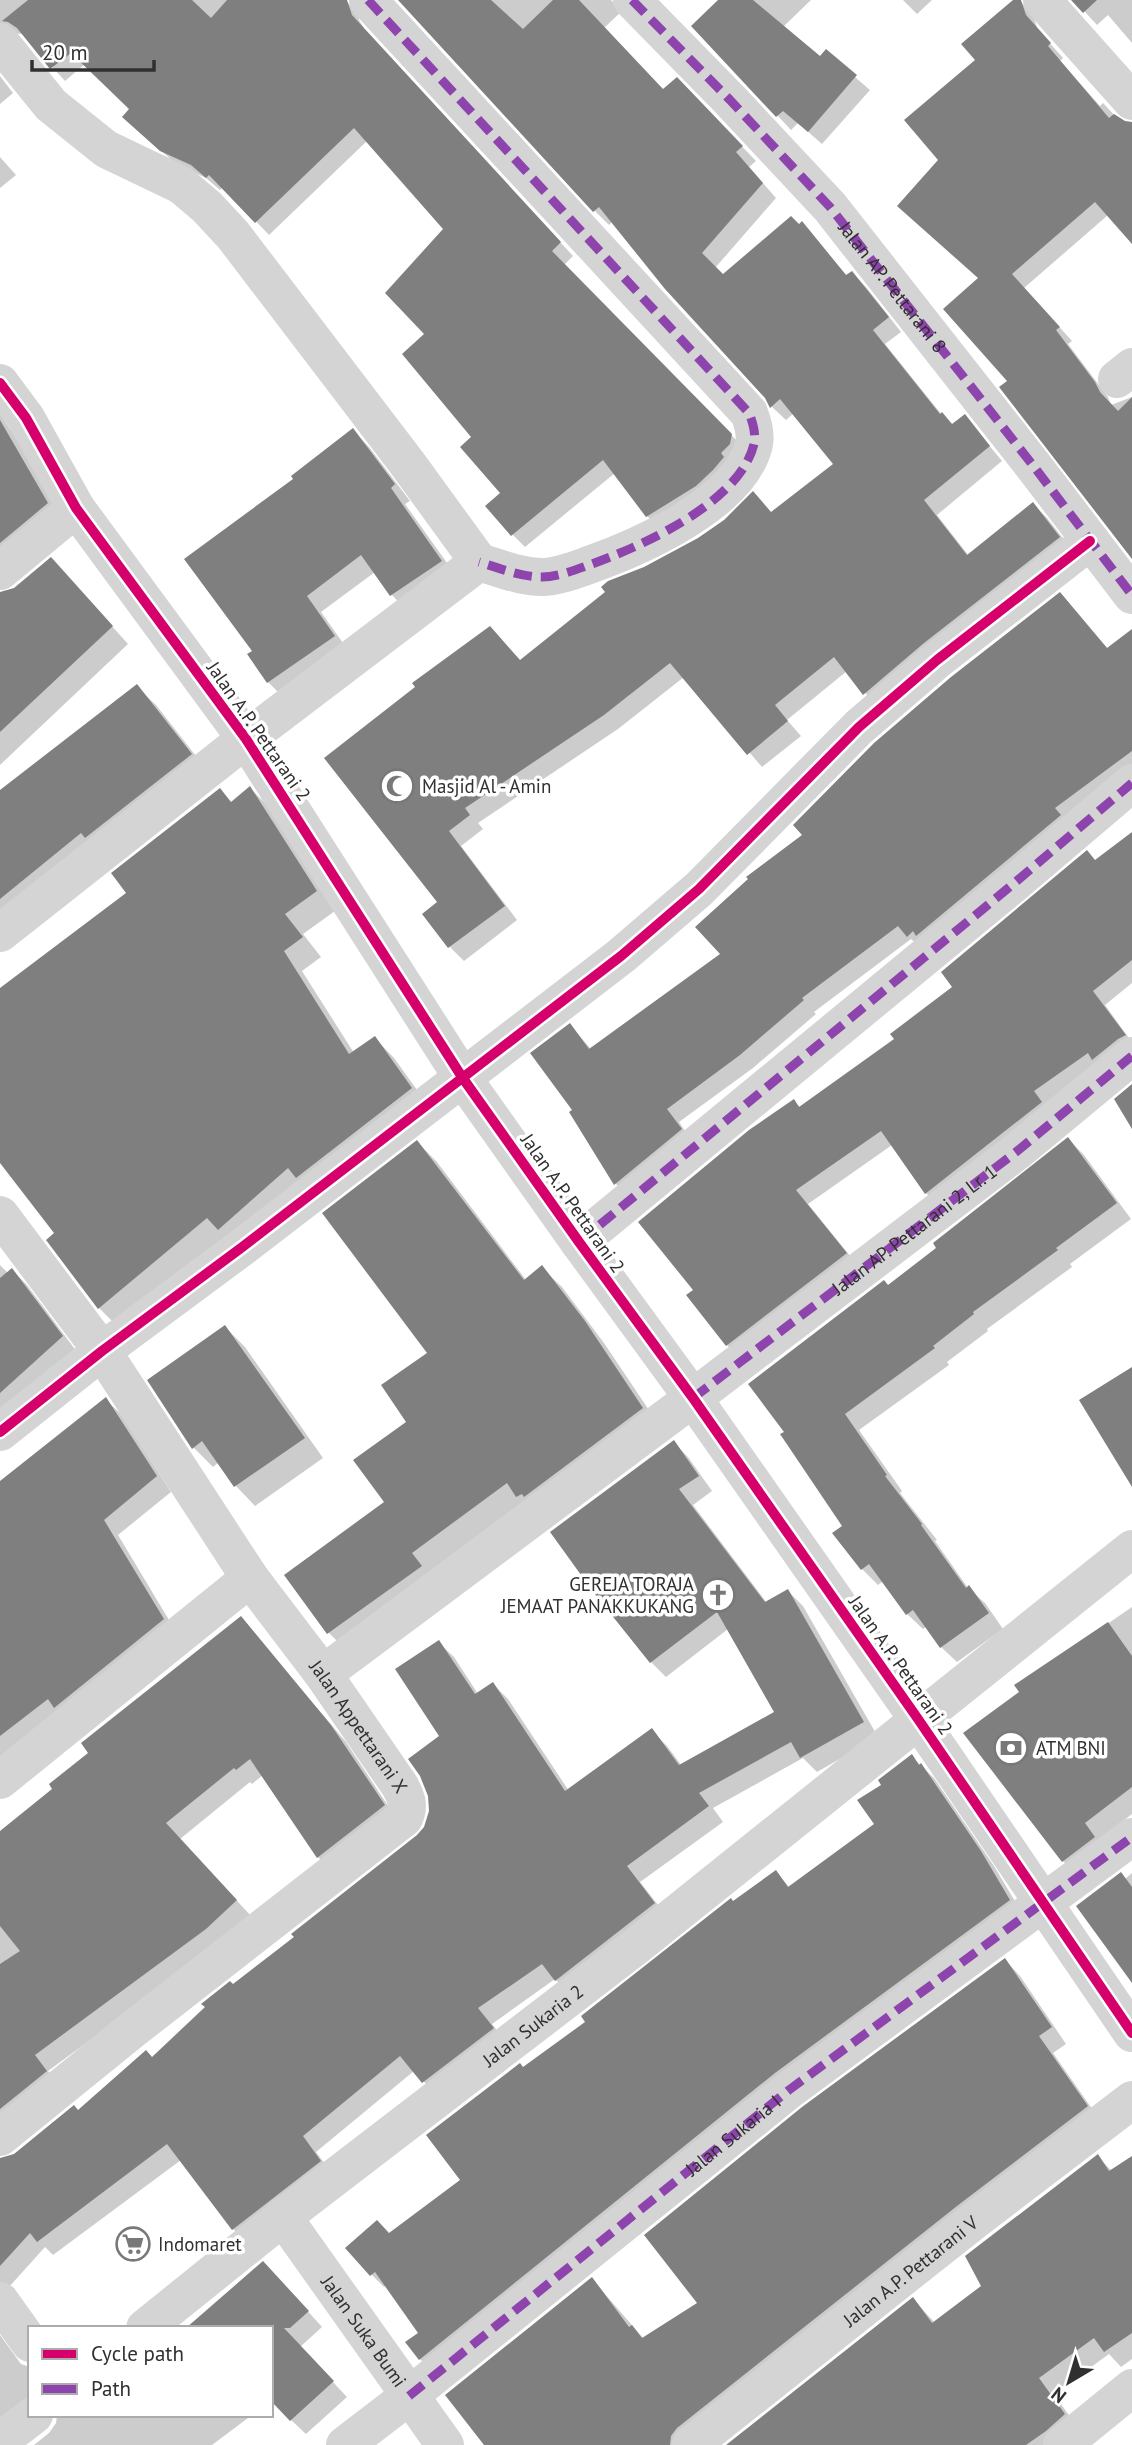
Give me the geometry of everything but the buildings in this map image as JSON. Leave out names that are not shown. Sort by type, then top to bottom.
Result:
[{"type":"street","points":[[0,42],[51,105],[106,149],[181,186],[207,207],[233,235],[479,562],[543,577],[607,559],[675,528],[720,495],[747,462],[754,443],[754,425],[749,413],[368,0]]},
{"type":"street","name":"Jalan AP. Pettarani 8","points":[[632,0],[830,207],[1132,595]]},
{"type":"street","points":[[1042,0],[1132,101]]},
{"type":"street","name":"Jalan A.P. Pettarani 2","points":[[0,383],[26,418],[76,508],[246,739],[462,1077],[693,1398],[918,1719],[1132,2033]]},
{"type":"street","points":[[0,571],[76,508]]},
{"type":"street","points":[[0,1432],[657,926],[699,889],[859,726],[937,660],[1090,541]]},
{"type":"street","points":[[0,933],[246,739],[479,562]]},
{"type":"street","points":[[579,1242],[1132,783]]},
{"type":"street","name":"Jalan AP. Pettarani 2, Lr. 1","points":[[323,1674],[693,1398],[1016,1152],[1132,1056]]},
{"type":"street","name":"Jalan Appettarani X","points":[[0,1215],[102,1351],[250,1578],[323,1674],[407,1800],[404,1818],[132,2030],[0,2137]]},
{"type":"street","name":"Jalan Sukaria 2","points":[[147,2326],[283,2217],[635,1947],[1132,1549]]},
{"type":"street","points":[[0,1780],[250,1578]]},
{"type":"street","name":"Jalan Sukaria I","points":[[345,2445],[789,2090],[1132,1837]]},
{"type":"street","name":"Jalan A.P. Pettarani V","points":[[691,2445],[971,2223],[1132,2100]]},
{"type":"street","name":"Jalan Suka Bumi","points":[[283,2217],[445,2445]]},
{"type":"street","points":[[0,2301],[28,2340]]},
{"type":"street","points":[[1062,2445],[1132,2388]]},
{"type":"street","points":[[0,2441],[31,2417]]},
{"type":"marked path","points":[[368,0],[749,413],[754,428],[754,444],[745,465],[729,485],[685,520],[634,547],[554,576],[526,576],[479,562]]},
{"type":"marked path","points":[[632,0],[830,207],[1132,595]]},
{"type":"marked path","points":[[579,1242],[1132,783]]},
{"type":"marked path","points":[[693,1398],[1016,1152],[1132,1056]]},
{"type":"marked path","points":[[409,2396],[789,2090],[1132,1837]]},
{"type":"cycle path","points":[[0,383],[26,418],[76,508],[246,739],[462,1077],[693,1398],[918,1719],[1132,2033]]},
{"type":"cycle path","points":[[0,1432],[102,1351],[241,1248],[621,956],[699,889],[859,727],[937,660],[1090,541]]},
{"type":"place","name":"Masjid Al - Amin","points":[[397,786]]},
{"type":"place","name":"GEREJA TORAJA JEMAAT PANAKKUKANG","points":[[718,1595]]},
{"type":"place","name":"ATM BNI","points":[[1011,1748]]},
{"type":"place","name":"Indomaret","points":[[133,2244]]}]
